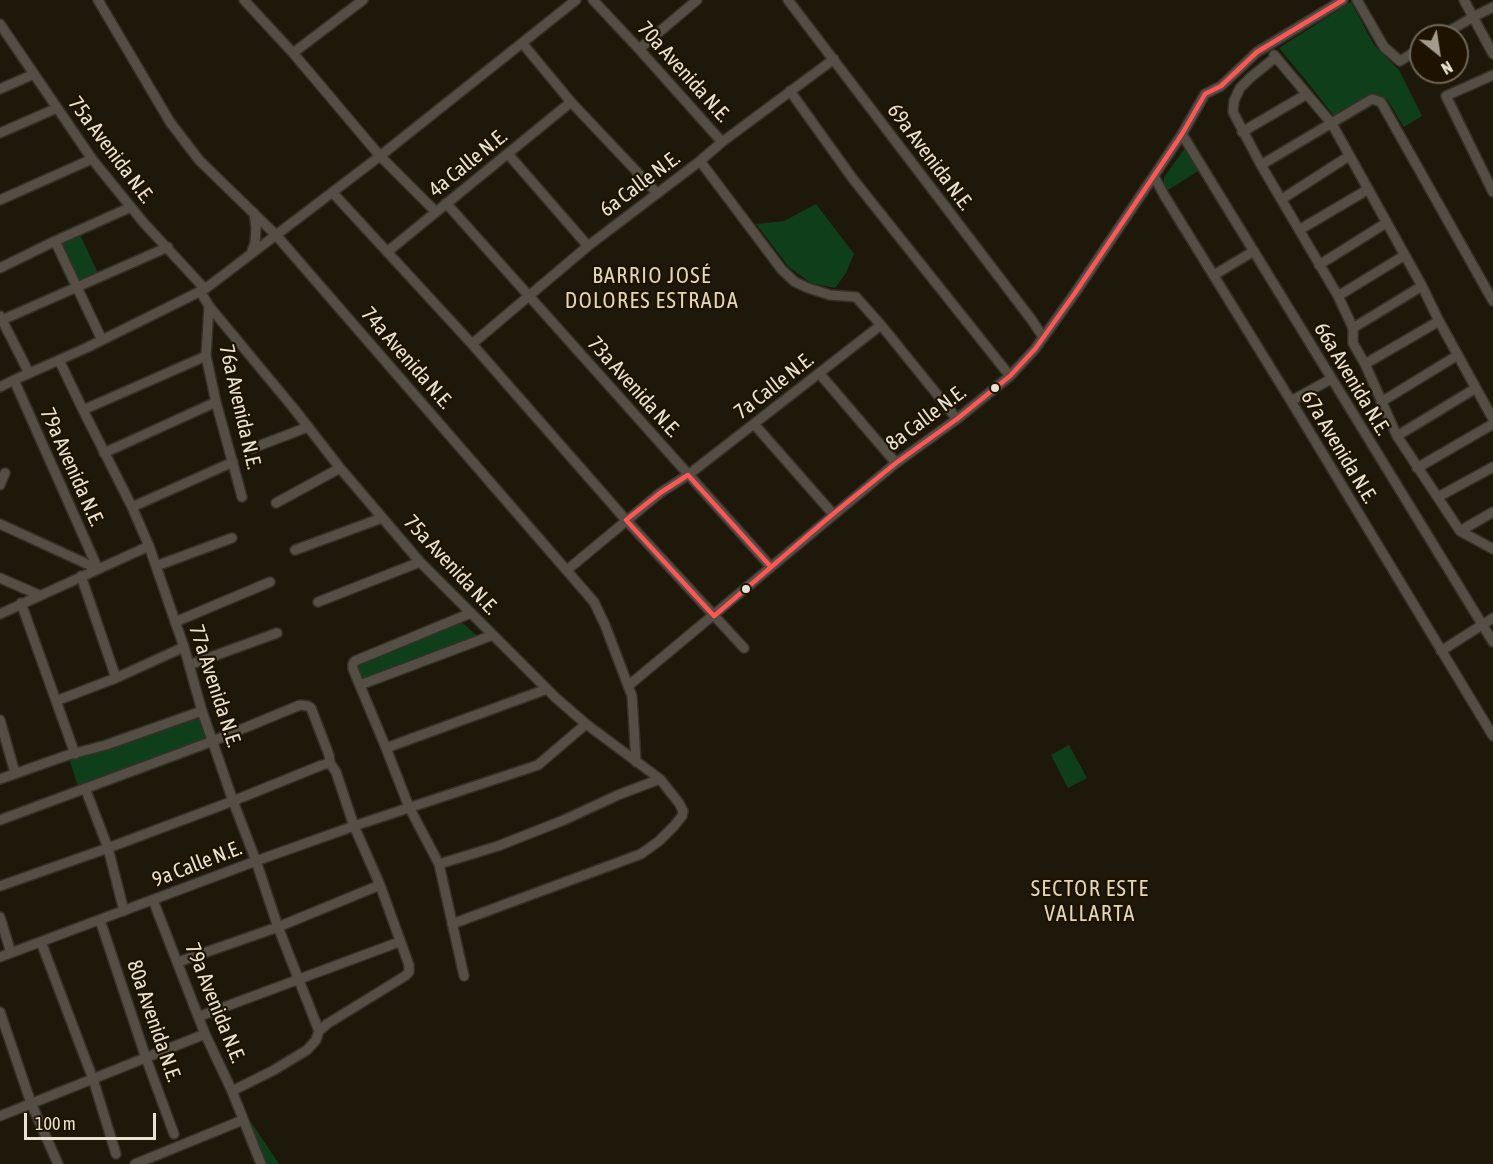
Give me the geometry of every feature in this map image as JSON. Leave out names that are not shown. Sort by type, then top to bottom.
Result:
[{"type":"street","name":"74a Avenida N.E.","points":[[98,0],[170,122],[199,160],[276,235],[594,602],[632,696],[636,762]]},
{"type":"street","points":[[244,0],[293,53],[380,156],[435,212]]},
{"type":"street","points":[[293,53],[351,3],[363,0]]},
{"type":"street","points":[[0,387],[202,290],[333,193],[576,0]]},
{"type":"street","name":"70a Avenida N.E.","points":[[594,0],[722,142]]},
{"type":"street","points":[[639,49],[697,0]]},
{"type":"street","name":"69a Avenida N.E.","points":[[788,0],[1031,319],[1042,337]]},
{"type":"street","points":[[1343,0],[1267,46],[1332,124],[1493,419]]},
{"type":"street","points":[[1357,0],[1384,47],[1400,61],[1409,55]]},
{"type":"street","points":[[1464,0],[1493,54]]},
{"type":"street","points":[[1461,24],[1493,7]]},
{"type":"street","name":"75a Avenida N.E.","points":[[0,24],[92,159],[202,290]]},
{"type":"street","points":[[523,44],[571,102],[657,193]]},
{"type":"street","name":"8a Calle N.E.","points":[[628,686],[833,514],[1010,376],[1034,350],[1075,293],[1182,134],[1205,94],[1221,86],[1257,52],[1267,46]]},
{"type":"street","points":[[1276,57],[1240,88],[1233,101],[1233,112],[1242,132],[1338,296],[1353,328],[1353,343],[1365,364],[1397,436],[1460,531],[1493,549]]},
{"type":"street","name":"6a Calle N.E.","points":[[472,344],[588,246],[834,59]]},
{"type":"street","points":[[0,88],[34,74]]},
{"type":"street","points":[[1493,75],[1446,96],[1493,192]]},
{"type":"street","points":[[790,91],[852,179],[1010,376]]},
{"type":"street","points":[[1242,132],[1307,94]]},
{"type":"street","points":[[1261,165],[1372,99],[1381,102],[1493,301]]},
{"type":"street","name":"4a Calle N.E.","points":[[387,252],[571,102]]},
{"type":"street","points":[[0,133],[57,108]]},
{"type":"street","name":"66a Avenida N.E.","points":[[1182,134],[1493,642]]},
{"type":"street","points":[[507,154],[588,246]]},
{"type":"street","points":[[1282,199],[1349,156]]},
{"type":"street","points":[[0,200],[92,159]]},
{"type":"street","points":[[700,161],[782,270],[795,282],[808,288],[830,295],[856,297],[957,418]]},
{"type":"street","name":"67a Avenida N.E.","points":[[1154,176],[1493,736]]},
{"type":"street","points":[[1299,230],[1367,190]]},
{"type":"street","points":[[333,193],[472,344],[626,520],[744,648]]},
{"type":"street","name":"73a Avenida N.E.","points":[[446,203],[771,567]]},
{"type":"street","points":[[0,268],[132,207]]},
{"type":"street","points":[[251,254],[255,243],[254,213]]},
{"type":"street","points":[[1319,265],[1386,223]]},
{"type":"street","points":[[56,241],[102,340]]},
{"type":"street","points":[[29,373],[1,318],[168,247]]},
{"type":"street","points":[[1214,275],[1254,251]]},
{"type":"street","points":[[1338,296],[1405,255]]},
{"type":"street","points":[[1353,328],[1422,286]]},
{"type":"street","points":[[202,290],[211,308]]},
{"type":"street","name":"75a Avenida N.E.","points":[[211,308],[340,468],[420,562],[547,689],[586,724],[660,779],[683,811],[674,826],[641,854],[452,924]]},
{"type":"street","name":"76a Avenida N.E.","points":[[211,308],[206,356],[242,497]]},
{"type":"street","points":[[1365,364],[1439,321]]},
{"type":"street","name":"7a Calle N.E.","points":[[688,475],[881,325]]},
{"type":"street","points":[[1381,402],[1458,355]]},
{"type":"street","points":[[83,410],[206,356]]},
{"type":"street","name":"77a Avenida N.E.","points":[[59,360],[149,546],[233,801],[319,1031]]},
{"type":"street","points":[[819,373],[896,463]]},
{"type":"street","points":[[1291,401],[1331,379]]},
{"type":"street","name":"79a Avenida N.E.","points":[[14,380],[98,569]]},
{"type":"street","points":[[1397,436],[1476,388]]},
{"type":"street","points":[[104,453],[216,402]]},
{"type":"street","points":[[754,424],[833,514]]},
{"type":"street","points":[[1418,468],[1493,424]]},
{"type":"street","points":[[253,448],[308,427]]},
{"type":"street","points":[[132,507],[233,462]]},
{"type":"street","points":[[1438,497],[1493,467]]},
{"type":"street","points":[[276,503],[340,468]]},
{"type":"street","points":[[0,486],[5,473]]},
{"type":"street","points":[[567,570],[660,493],[688,475]]},
{"type":"street","points":[[1460,531],[1493,512]]},
{"type":"street","points":[[295,550],[382,518]]},
{"type":"street","points":[[0,524],[98,569]]},
{"type":"street","points":[[156,566],[232,538]]},
{"type":"street","points":[[0,614],[149,546]]},
{"type":"street","points":[[318,602],[420,562]]},
{"type":"street","points":[[81,576],[116,678]]},
{"type":"street","points":[[0,578],[39,596]]},
{"type":"street","points":[[175,622],[270,582]]},
{"type":"street","points":[[21,603],[75,754]]},
{"type":"street","points":[[464,976],[439,864],[409,807],[353,669],[353,664],[355,661],[471,613]]},
{"type":"street","points":[[1441,651],[1493,618]]},
{"type":"street","points":[[189,665],[277,633]]},
{"type":"street","points":[[360,685],[493,635]]},
{"type":"street","points":[[56,701],[116,678],[184,647]]},
{"type":"street","points":[[386,748],[547,689]]},
{"type":"street","points":[[0,820],[213,741],[300,705],[311,708],[354,826],[380,885],[409,965],[409,972],[327,1024],[319,1031],[316,1040],[307,1050],[232,1091]]},
{"type":"street","points":[[0,779],[202,711]]},
{"type":"street","points":[[0,720],[15,773]]},
{"type":"street","name":"9a Calle N.E.","points":[[0,957],[367,821],[538,765],[586,724]]},
{"type":"street","points":[[0,886],[108,848],[330,763]]},
{"type":"street","points":[[439,864],[498,846],[660,779]]},
{"type":"street","points":[[85,788],[108,848],[124,911]]},
{"type":"street","points":[[178,962],[279,927],[380,885]]},
{"type":"street","name":"79a Avenida N.E.","points":[[153,900],[205,1034],[232,1091],[261,1164]]},
{"type":"street","points":[[0,917],[11,953]]},
{"type":"street","name":"80a Avenida N.E.","points":[[100,920],[174,1134]]},
{"type":"street","points":[[41,942],[93,1079],[116,1154]]},
{"type":"street","points":[[200,1017],[399,942]]},
{"type":"street","points":[[0,1012],[31,1103],[58,1164]]},
{"type":"street","points":[[0,1116],[205,1034]]},
{"type":"street","points":[[135,1164],[243,1120]]},
{"type":"green space","points":[[1351,2],[1374,45],[1399,70],[1422,116],[1404,127],[1387,99],[1372,93],[1334,116],[1279,48]]},
{"type":"green space","points":[[1185,148],[1189,150],[1200,170],[1168,190],[1164,184],[1164,177]]},
{"type":"green space","points":[[816,204],[854,254],[846,273],[835,288],[811,283],[789,267],[756,224],[784,221]]},
{"type":"green space","points":[[80,235],[98,273],[77,283],[59,245]]},
{"type":"green space","points":[[456,617],[485,643],[360,687],[348,659]]},
{"type":"green space","points":[[202,711],[212,739],[79,790],[68,755]]},
{"type":"green space","points":[[1069,745],[1087,778],[1068,788],[1051,755]]},
{"type":"green space","points":[[245,1113],[279,1164],[261,1164]]},
{"type":"transit line","points":[[1205,94],[1221,86],[1257,52],[1343,0]]},
{"type":"transit line","points":[[771,567],[688,475],[660,493],[626,520],[714,616],[833,514],[1010,376],[1035,349],[1075,293],[1182,134],[1205,94]]},
{"type":"district","name":"BARRIO JOSÉ DOLORES ESTRADA","points":[[652,288]]},
{"type":"district","name":"SECTOR ESTE VALLARTA","points":[[1090,902]]}]
